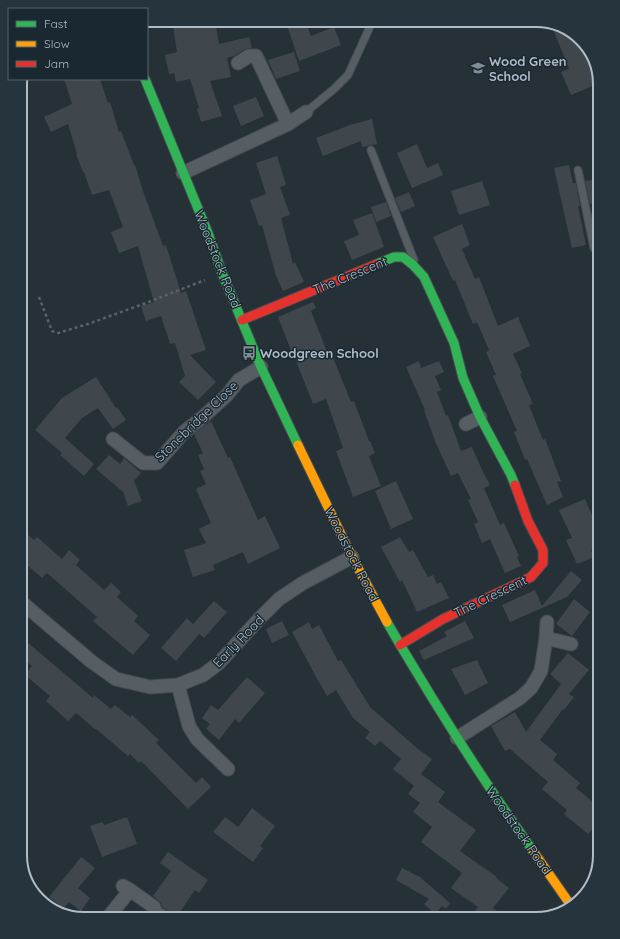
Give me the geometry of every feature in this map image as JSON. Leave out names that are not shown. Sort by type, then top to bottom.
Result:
[{"type":"main road","name":"Woodstock Road","points":[[145,80],[261,367],[352,558],[400,646],[457,738],[494,795],[568,902]]},
{"type":"main road","name":"The Crescent","points":[[242,320],[394,257],[403,257],[424,277],[454,343],[463,378],[480,417],[511,475],[528,520],[543,550],[543,563],[531,576],[443,619],[400,646]]},
{"type":"street","points":[[238,63],[249,56],[256,56],[288,124]]},
{"type":"street","points":[[183,173],[288,124],[306,112]]},
{"type":"street","name":"Stonebridge Close","points":[[112,439],[143,463],[157,463],[184,432],[203,418],[227,395],[239,380],[261,367]]},
{"type":"street","points":[[466,424],[480,417]]},
{"type":"street","name":"Early Road","points":[[27,607],[92,662],[116,679],[150,687],[178,685],[203,675],[219,663],[260,618],[280,599],[303,583],[352,558]]},
{"type":"street","points":[[457,738],[520,698],[531,688],[541,671],[547,622]]},
{"type":"street","points":[[546,638],[571,644]]},
{"type":"street","points":[[178,685],[189,726],[197,739],[228,769]]},
{"type":"street","points":[[112,912],[127,888],[154,907]]},
{"type":"lane","points":[[306,112],[334,89],[348,75],[370,27]]},
{"type":"lane","points":[[371,150],[417,270]]},
{"type":"lane","points":[[578,170],[593,243]]},
{"type":"lane","points":[[154,907],[161,912]]},
{"type":"path","points":[[39,296],[52,331],[58,333],[146,303],[222,273]]},
{"type":"building","points":[[173,27],[216,27],[219,44],[249,37],[252,48],[245,49],[234,56],[227,58],[231,77],[210,81],[222,116],[201,122],[197,109],[199,108],[190,79],[176,82],[174,73],[169,74],[165,55],[177,52]]},
{"type":"building","points":[[308,27],[311,36],[334,27],[341,45],[299,61],[288,28]]},
{"type":"building","points":[[553,30],[568,37],[579,46],[589,62],[593,76],[593,86],[571,95],[561,72],[569,69]]},
{"type":"building","points":[[294,52],[300,71],[276,79],[268,60]]},
{"type":"building","points":[[64,80],[100,80],[108,103],[110,102],[119,132],[121,131],[135,165],[163,246],[166,245],[181,293],[186,291],[206,350],[190,355],[216,382],[198,400],[179,382],[185,376],[175,343],[170,344],[161,316],[146,321],[141,306],[154,302],[138,246],[119,253],[111,232],[123,227],[109,190],[92,195],[76,154],[68,124],[51,132],[44,117],[72,104]]},
{"type":"building","points":[[256,97],[264,116],[241,126],[233,106]]},
{"type":"building","points":[[372,119],[377,144],[362,147],[361,141],[323,156],[316,138],[350,125]]},
{"type":"building","points":[[417,144],[427,168],[438,163],[443,175],[412,188],[397,153]]},
{"type":"building","points":[[277,156],[286,185],[280,187],[290,215],[281,218],[293,264],[295,262],[304,282],[283,291],[276,276],[262,225],[259,226],[250,200],[266,194],[256,163]]},
{"type":"building","points":[[569,165],[573,183],[576,183],[580,206],[578,206],[586,245],[572,248],[554,168]]},
{"type":"building","points":[[593,180],[593,204],[590,204],[585,181]]},
{"type":"building","points":[[482,181],[490,205],[459,215],[451,191]]},
{"type":"building","points":[[409,192],[415,206],[401,212],[395,198]]},
{"type":"building","points":[[386,202],[391,216],[376,222],[371,207]]},
{"type":"building","points":[[372,213],[384,247],[352,260],[344,241],[359,235],[353,220]]},
{"type":"building","points":[[462,224],[470,245],[462,249],[475,279],[479,277],[498,326],[518,317],[530,346],[513,354],[522,373],[520,374],[533,404],[529,405],[543,440],[545,439],[561,481],[557,482],[563,497],[547,505],[527,459],[525,460],[514,432],[517,431],[493,376],[496,375],[486,352],[489,350],[477,322],[473,324],[455,280],[453,281],[433,237]]},
{"type":"building","points":[[313,302],[316,308],[311,311],[327,352],[330,350],[351,402],[354,401],[375,453],[369,456],[381,486],[353,497],[336,451],[343,448],[326,399],[313,404],[278,317]]},
{"type":"building","points":[[419,361],[421,368],[439,361],[444,372],[435,376],[441,390],[437,392],[446,416],[448,415],[461,451],[472,447],[490,485],[484,488],[500,525],[504,523],[519,556],[517,557],[521,566],[505,573],[490,539],[482,543],[474,524],[478,522],[468,500],[471,499],[458,473],[451,476],[435,441],[425,410],[406,367]]},
{"type":"building","points":[[96,377],[116,408],[117,407],[126,420],[113,429],[98,408],[82,418],[65,438],[94,464],[84,476],[60,455],[62,453],[35,430],[62,398]]},
{"type":"building","points":[[211,421],[228,458],[230,457],[258,520],[265,516],[280,548],[248,564],[243,552],[213,565],[215,570],[193,577],[184,550],[206,543],[199,529],[211,523],[196,489],[206,484],[200,471],[204,469],[198,455],[203,453],[194,434]]},
{"type":"building","points":[[109,455],[120,464],[124,458],[141,473],[134,481],[142,501],[128,506],[123,492],[96,469]]},
{"type":"building","points":[[396,481],[413,519],[391,529],[375,491]]},
{"type":"building","points":[[585,499],[593,517],[593,549],[591,550],[593,557],[577,564],[566,540],[572,538],[559,510]]},
{"type":"building","points":[[27,534],[34,540],[37,537],[62,559],[69,550],[80,560],[76,565],[104,590],[111,583],[121,592],[117,597],[138,616],[134,621],[150,635],[133,655],[93,621],[97,617],[47,573],[42,578],[27,565]]},
{"type":"building","points":[[400,537],[409,552],[413,550],[428,577],[433,575],[437,584],[441,582],[449,598],[417,612],[402,580],[400,582],[381,547]]},
{"type":"building","points":[[571,571],[582,580],[567,597],[510,622],[502,605],[535,590],[542,606]]},
{"type":"building","points":[[574,599],[590,612],[572,636],[556,624]]},
{"type":"building","points":[[214,601],[227,612],[204,638],[199,634],[176,661],[161,648],[187,618],[193,624]]},
{"type":"building","points":[[282,621],[289,635],[272,643],[266,629]]},
{"type":"building","points":[[465,621],[474,638],[424,660],[419,651],[447,636],[444,632]]},
{"type":"building","points":[[309,622],[312,629],[319,625],[338,661],[341,660],[370,707],[418,749],[432,759],[421,774],[445,792],[438,802],[476,830],[460,851],[497,877],[496,878],[509,888],[493,908],[498,912],[474,912],[478,907],[451,888],[462,873],[421,842],[432,827],[413,812],[420,803],[408,794],[414,786],[393,769],[401,759],[380,741],[375,746],[365,738],[370,732],[353,718],[336,690],[327,696],[292,632]]},
{"type":"building","points":[[27,642],[93,698],[94,695],[111,709],[115,705],[130,717],[132,715],[159,740],[156,743],[196,783],[202,777],[211,787],[188,809],[141,761],[139,763],[130,754],[128,756],[76,713],[68,721],[46,701],[50,696],[27,677],[27,672],[32,666],[27,662]]},
{"type":"building","points":[[568,653],[589,670],[569,694],[574,697],[540,740],[557,754],[553,760],[580,783],[576,788],[593,802],[593,828],[588,834],[564,814],[567,810],[542,789],[548,782],[510,749],[505,751],[491,726],[515,712],[526,732],[561,684],[550,674]]},
{"type":"building","points":[[477,660],[488,683],[465,695],[451,669]]},
{"type":"building","points":[[247,677],[265,693],[239,723],[235,719],[219,740],[206,729],[210,724],[202,718],[211,705],[218,710]]},
{"type":"building","points":[[252,808],[275,826],[260,846],[263,848],[253,862],[213,832],[225,817],[238,827]]},
{"type":"building","points":[[127,817],[137,844],[102,857],[90,826],[102,822],[104,825]]},
{"type":"building","points":[[168,852],[208,880],[199,893],[195,890],[180,912],[169,912],[162,907],[161,903],[153,896],[171,871],[160,863]]},
{"type":"building","points":[[81,857],[95,868],[78,888],[90,898],[81,911],[69,902],[64,908],[49,897]]},
{"type":"building","points":[[402,868],[420,877],[450,903],[446,909],[442,906],[437,912],[433,912],[424,904],[429,899],[396,880]]},
{"type":"traffic: fast","points":[[145,80],[261,367],[298,445]]},
{"type":"traffic: fast","points":[[377,264],[394,257],[403,257],[424,277],[454,343],[463,378],[480,417],[515,485]]},
{"type":"traffic: fast","points":[[387,622],[455,735],[533,851]]},
{"type":"traffic: slow","points":[[298,445],[352,557],[387,622]]},
{"type":"traffic: slow","points":[[533,851],[568,902]]},
{"type":"traffic: jam","points":[[242,320],[377,264]]},
{"type":"traffic: jam","points":[[400,645],[443,619],[531,577],[543,563],[543,550],[528,521],[515,485]]},
{"type":"place","name":"Wood Green School","points":[[478,68]]},
{"type":"place","name":"Woodgreen School","points":[[249,353]]}]
